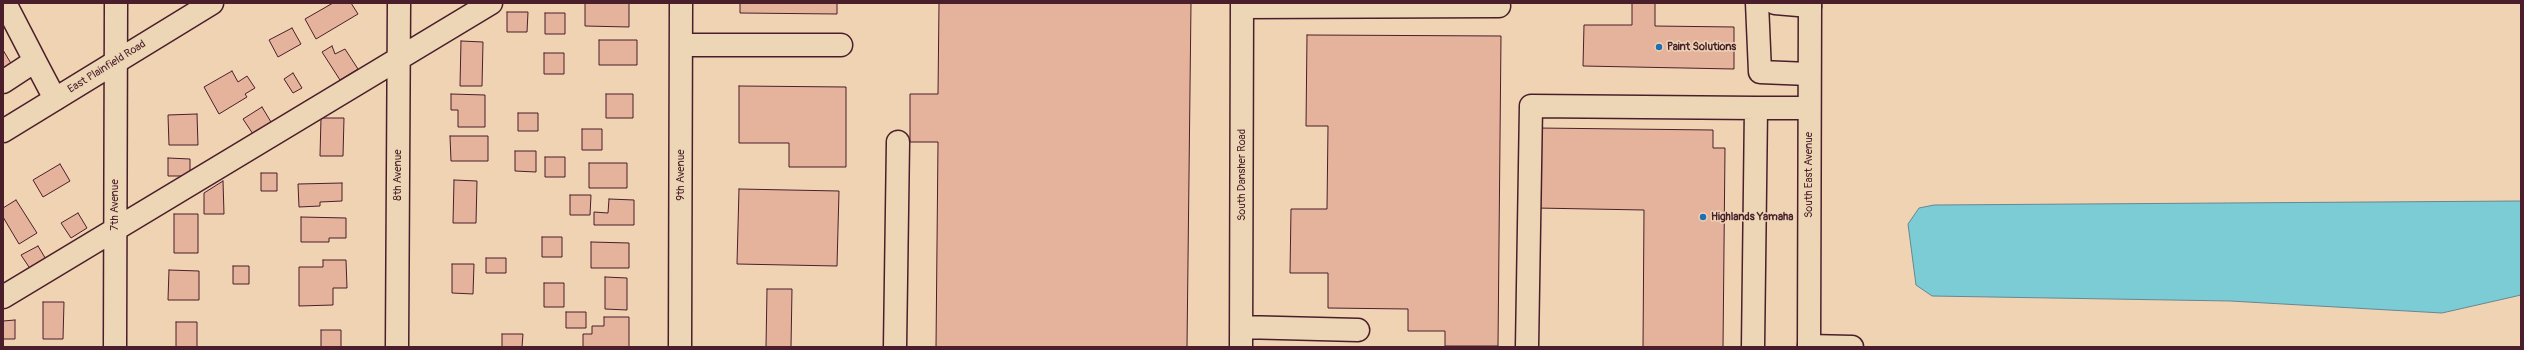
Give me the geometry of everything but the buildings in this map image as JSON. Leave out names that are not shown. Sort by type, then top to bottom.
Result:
[{"type":"street","points":[[5,3],[55,99]]},
{"type":"street","name":"7th Avenue","points":[[115,347],[114,63],[116,3]]},
{"type":"street","name":"East Plainfield Road","points":[[3,131],[212,3]]},
{"type":"street","name":"8th Avenue","points":[[397,347],[399,3]]},
{"type":"street","points":[[3,297],[398,57],[491,3]]},
{"type":"street","name":"9th Avenue","points":[[680,347],[681,3]]},
{"type":"street","points":[[1757,3],[1760,72],[1809,74]]},
{"type":"street","points":[[1776,3],[1810,4]]},
{"type":"street","name":"South East Avenue","points":[[1809,347],[1810,4]]},
{"type":"street","points":[[1242,5],[1499,6]]},
{"type":"street","name":"South Dansher Road","points":[[1241,337],[1242,5]]},
{"type":"street","points":[[681,45],[840,45]]},
{"type":"street","points":[[3,82],[35,61]]},
{"type":"street","points":[[1527,347],[1531,106],[1809,108]]},
{"type":"street","points":[[1753,347],[1756,108]]},
{"type":"street","points":[[895,347],[898,142]]},
{"type":"street","points":[[1241,337],[1358,330]]},
{"type":"street","points":[[1809,347],[1852,347]]},
{"type":"water","points":[[2521,201],[2521,295],[2442,313],[2230,301],[1932,296],[1916,285],[1908,224],[1919,208],[1934,205]]},
{"type":"place","name":"Paint Solutions","points":[[1659,47]]},
{"type":"place","name":"Highlands Yamaha","points":[[1703,217]]}]
